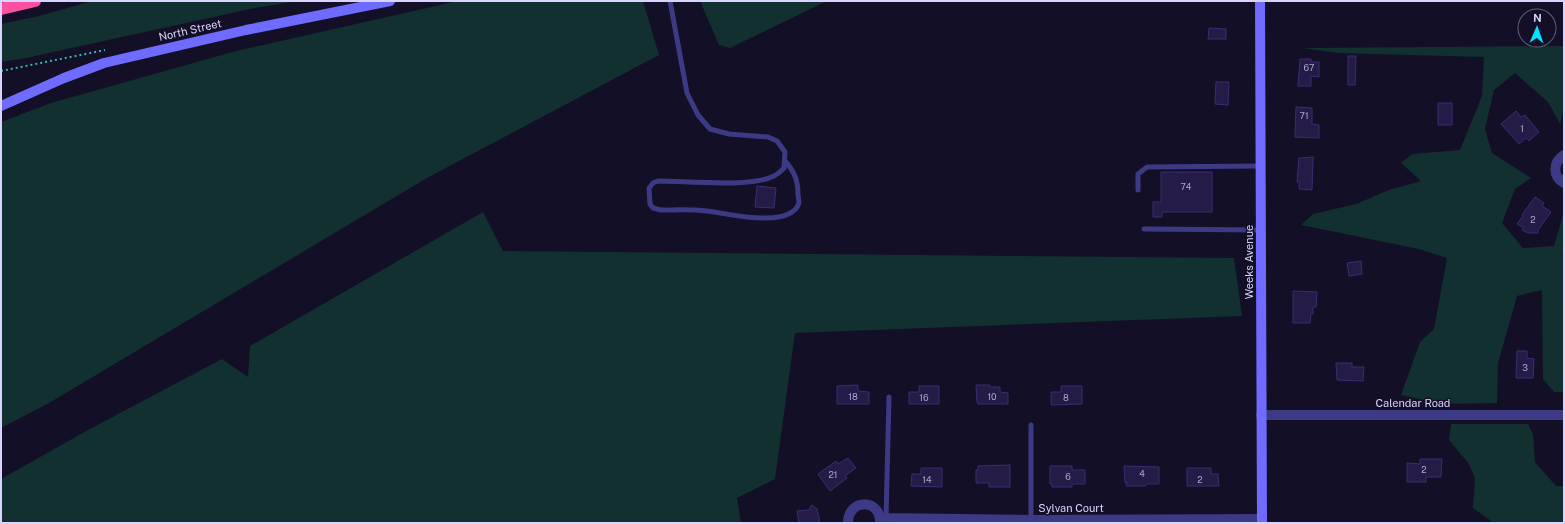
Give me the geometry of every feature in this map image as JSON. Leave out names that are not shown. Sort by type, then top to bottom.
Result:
[{"type":"highway","points":[[1,9],[35,1]]},
{"type":"street","name":"North Street","points":[[1,106],[64,78],[104,63],[246,30],[390,1]]},
{"type":"street","name":"Weeks Avenue","points":[[1260,1],[1262,521]]},
{"type":"street","points":[[1564,155],[1558,159],[1555,169],[1558,179],[1564,183]]},
{"type":"street","name":"Calendar Road","points":[[1261,415],[1564,415]]},
{"type":"street","points":[[848,523],[850,513],[853,509],[862,504],[867,504],[876,509],[882,520]]},
{"type":"street","name":"Sylvan Court","points":[[882,520],[1262,521]]},
{"type":"lane","points":[[670,1],[687,93],[698,114],[710,129],[729,134],[768,137],[777,141],[785,152],[784,161],[784,168],[775,176],[755,181],[658,181],[649,188],[650,204],[653,208],[660,210],[705,211],[758,218],[781,217],[793,212],[799,203],[798,183],[792,169],[784,161]]},
{"type":"lane","points":[[1138,190],[1138,174],[1147,167],[1260,166]]},
{"type":"lane","points":[[1144,230],[1260,230]]},
{"type":"lane","points":[[882,520],[889,397]]},
{"type":"lane","points":[[1031,425],[1031,520]]},
{"type":"path","points":[[1,71],[105,50]]},
{"type":"green space","points":[[92,1],[297,1],[250,9],[26,58],[1,62],[1,24],[39,16]]},
{"type":"green space","points":[[458,1],[643,1],[659,55],[427,178],[49,403],[1,428],[1,122],[51,103],[236,51]]},
{"type":"green space","points":[[700,1],[827,1],[730,48],[719,45]]},
{"type":"green space","points":[[1517,46],[1517,48],[1557,48],[1557,46],[1564,46],[1564,106],[1560,124],[1548,102],[1515,73],[1494,90],[1485,129],[1492,153],[1531,178],[1515,189],[1502,223],[1523,248],[1554,246],[1564,211],[1564,249],[1562,254],[1564,256],[1564,392],[1554,392],[1543,379],[1542,290],[1517,296],[1498,363],[1497,403],[1443,404],[1401,395],[1420,342],[1434,329],[1447,258],[1419,249],[1301,225],[1313,214],[1356,204],[1389,190],[1421,181],[1401,163],[1412,154],[1460,150],[1482,96],[1484,57],[1338,53],[1302,48]]},
{"type":"green space","points":[[483,212],[503,251],[1234,258],[1242,316],[795,333],[775,479],[737,498],[741,523],[1,523],[1,479],[88,430],[222,359],[248,377],[250,346]]},
{"type":"green space","points":[[1451,424],[1528,424],[1533,434],[1535,462],[1556,486],[1564,486],[1564,523],[1494,523],[1473,508],[1475,478],[1469,464],[1449,440]]},
{"type":"building","points":[[1209,28],[1226,29],[1226,39],[1208,39]]},
{"type":"building","points":[[1348,56],[1356,56],[1355,85],[1348,85]]},
{"type":"building","points":[[1300,59],[1311,59],[1311,62],[1319,62],[1319,77],[1311,76],[1311,86],[1298,86]]},
{"type":"building","points":[[1216,82],[1229,82],[1228,105],[1215,104]]},
{"type":"building","points":[[1438,103],[1452,103],[1452,125],[1438,125]]},
{"type":"building","points":[[1296,107],[1312,108],[1312,124],[1319,125],[1319,138],[1295,137]]},
{"type":"building","points":[[1516,111],[1521,117],[1525,115],[1539,132],[1529,141],[1526,138],[1519,144],[1501,124]]},
{"type":"building","points":[[1313,157],[1312,190],[1299,189],[1299,182],[1297,182],[1299,158]]},
{"type":"building","points":[[1161,172],[1212,172],[1212,212],[1162,212],[1162,217],[1153,217],[1153,202],[1161,202]]},
{"type":"building","points":[[757,186],[776,188],[774,208],[755,207]]},
{"type":"building","points":[[1535,197],[1544,203],[1542,206],[1551,212],[1538,230],[1538,233],[1528,233],[1522,230],[1524,228],[1517,224]]},
{"type":"building","points":[[1361,261],[1362,274],[1349,276],[1347,263]]},
{"type":"building","points":[[1293,291],[1317,292],[1316,307],[1313,307],[1313,314],[1311,314],[1310,323],[1293,323]]},
{"type":"building","points":[[1517,351],[1527,351],[1527,358],[1534,359],[1533,378],[1516,378]]},
{"type":"building","points":[[1336,363],[1352,363],[1352,367],[1364,367],[1363,381],[1337,380]]},
{"type":"building","points":[[858,385],[858,391],[869,392],[869,404],[837,404],[837,386]]},
{"type":"building","points":[[976,385],[1000,387],[1000,392],[1008,393],[1008,404],[978,404]]},
{"type":"building","points":[[919,386],[939,386],[939,404],[909,404],[909,392],[919,392]]},
{"type":"building","points":[[1061,386],[1082,386],[1082,404],[1051,405],[1051,392],[1061,392]]},
{"type":"building","points":[[848,458],[856,468],[845,476],[847,478],[830,491],[818,474],[836,461],[838,464]]},
{"type":"building","points":[[1420,459],[1442,459],[1441,477],[1426,477],[1426,482],[1407,482],[1407,463],[1420,464]]},
{"type":"building","points":[[1010,465],[1010,487],[989,487],[989,483],[976,483],[976,470],[978,470],[978,466]]},
{"type":"building","points":[[1050,466],[1072,466],[1072,470],[1085,470],[1085,484],[1072,484],[1072,487],[1052,487],[1052,484],[1050,484]]},
{"type":"building","points":[[1124,466],[1159,467],[1159,484],[1146,484],[1146,486],[1126,486],[1127,482],[1125,483]]},
{"type":"building","points":[[921,468],[942,468],[942,487],[911,486],[912,474],[921,474]]},
{"type":"building","points":[[1187,468],[1211,468],[1211,474],[1218,474],[1219,486],[1187,486]]},
{"type":"building","points":[[812,505],[817,509],[820,523],[799,523],[797,511],[809,510]]}]
